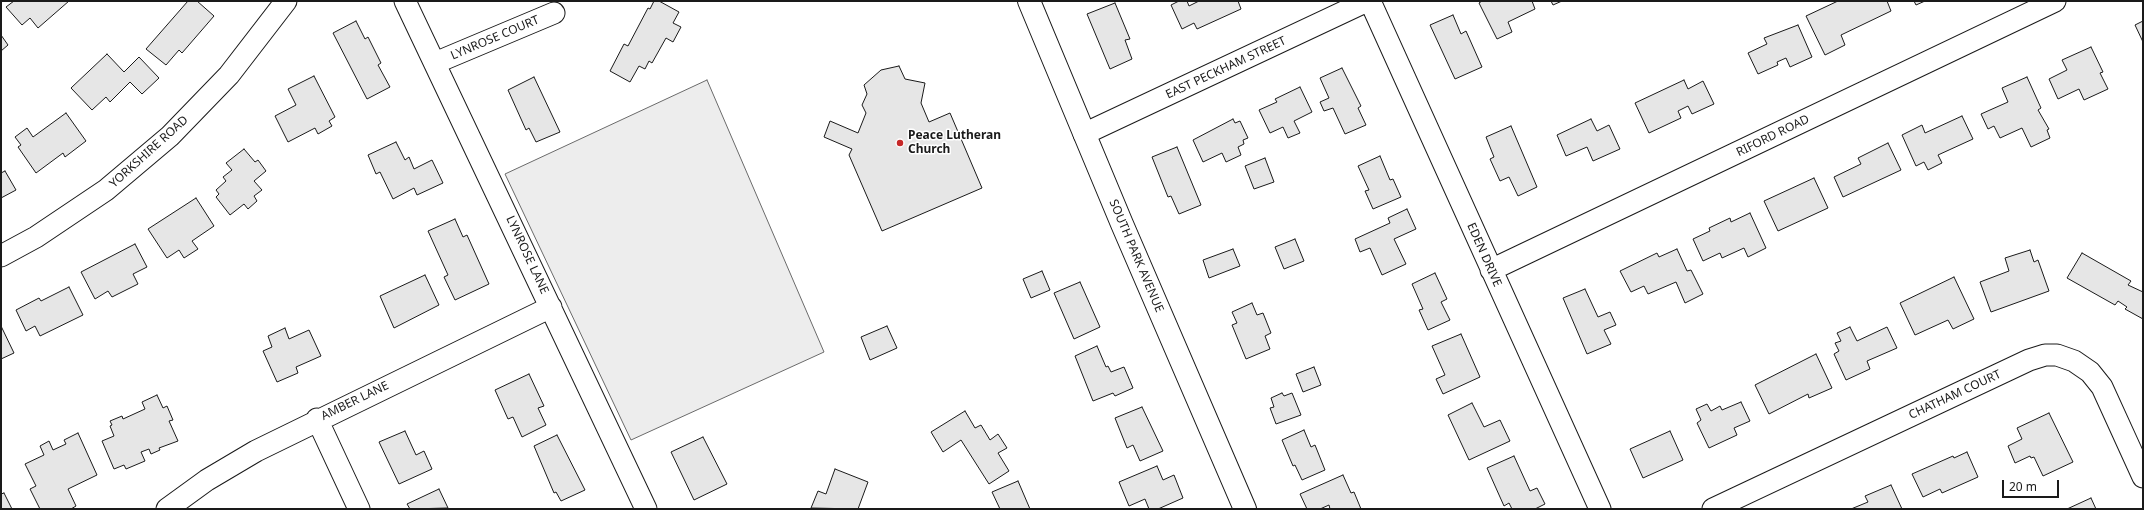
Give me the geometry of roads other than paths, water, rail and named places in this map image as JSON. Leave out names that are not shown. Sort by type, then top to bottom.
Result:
[{"type":"main road","name":"SOUTH PARK AVENUE","points":[[1029,1],[1084,134],[1245,509]]},
{"type":"street","name":"YORKSHIRE ROAD","points":[[1,256],[36,237],[106,190],[170,136],[229,75],[286,1]]},
{"type":"street","name":"LYNROSE LANE","points":[[405,1],[646,509]]},
{"type":"street","name":"EAST PECKHAM STREET","points":[[1084,134],[1332,8],[1368,1]]},
{"type":"street","name":"EDEN DRIVE","points":[[1368,1],[1600,509]]},
{"type":"street","name":"RIFORD ROAD","points":[[1491,270],[2055,1]]},
{"type":"street","name":"LYNROSE COURT","points":[[435,63],[554,13]]},
{"type":"street","name":"AMBER LANE","points":[[167,509],[219,472],[256,451],[317,419],[551,307]]},
{"type":"street","name":"CHATHAM COURT","points":[[1713,509],[2029,360],[2045,355],[2057,355],[2074,361],[2090,372],[2102,387],[2143,477]]},
{"type":"street","points":[[317,419],[359,509]]},
{"type":"place","name":"Peace Lutheran Church","points":[[900,143]]}]
